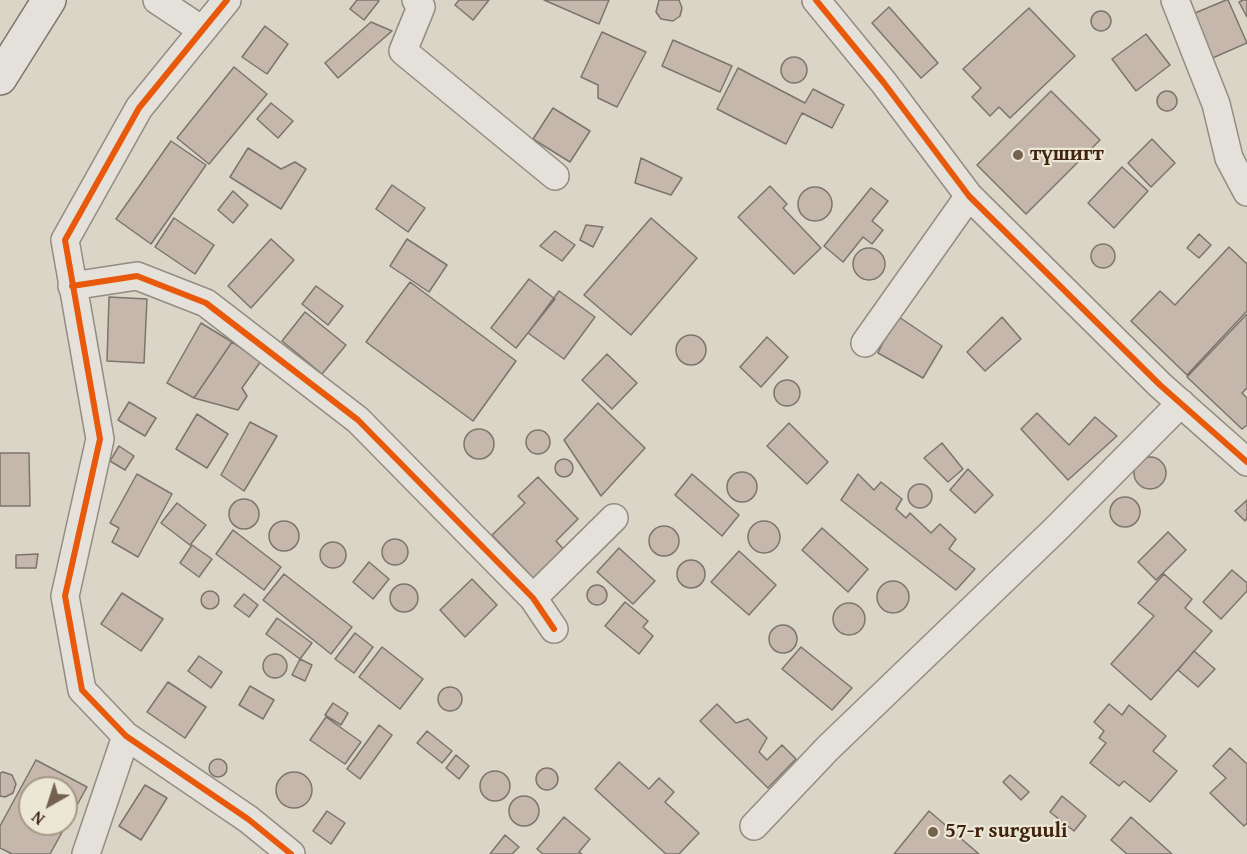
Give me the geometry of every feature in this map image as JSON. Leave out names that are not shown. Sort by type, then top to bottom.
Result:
[{"type":"main road","points":[[0,78],[49,0]]},
{"type":"street","points":[[157,0],[202,30]]},
{"type":"street","points":[[227,0],[139,108],[64,240],[100,439],[65,596],[82,690],[126,736],[248,819],[291,854]]},
{"type":"street","points":[[416,0],[421,7],[403,51],[555,176]]},
{"type":"street","points":[[816,0],[884,83],[969,196],[1160,385],[1247,462]]},
{"type":"street","points":[[1175,0],[1216,104],[1229,158],[1247,192]]},
{"type":"street","points":[[865,343],[969,196]]},
{"type":"street","points":[[72,286],[137,276],[206,303],[358,420],[533,598],[554,629]]},
{"type":"street","points":[[754,826],[828,748],[1055,530],[1181,403]]},
{"type":"street","points":[[533,598],[614,518]]},
{"type":"street","points":[[86,854],[126,736]]},
{"type":"building","points":[[357,0],[379,1],[364,20],[350,9]]},
{"type":"building","points":[[459,0],[489,0],[473,20],[455,5]]},
{"type":"building","points":[[544,0],[609,0],[599,24]]},
{"type":"building","points":[[659,0],[679,0],[682,8],[680,16],[673,21],[661,19],[656,12]]},
{"type":"building","points":[[1226,0],[1247,43],[1208,60],[1188,16]]},
{"type":"building","points":[[1247,0],[1247,17],[1239,2]]},
{"type":"building","points":[[889,7],[938,63],[921,78],[872,23]]},
{"type":"building","points":[[1029,8],[1075,56],[1010,118],[999,107],[990,116],[972,97],[981,88],[963,69]]},
{"type":"building","points":[[1101,11],[1108,14],[1111,21],[1108,28],[1101,31],[1094,28],[1091,21],[1094,14]]},
{"type":"building","points":[[371,22],[392,31],[338,78],[325,63]]},
{"type":"building","points":[[265,26],[288,44],[267,74],[242,57]]},
{"type":"building","points":[[602,32],[646,52],[617,107],[598,98],[598,85],[581,77]]},
{"type":"building","points":[[1146,34],[1170,65],[1136,91],[1112,59]]},
{"type":"building","points":[[673,40],[732,66],[720,92],[662,66]]},
{"type":"building","points":[[794,57],[803,61],[807,70],[803,79],[794,83],[785,79],[781,70],[785,61]]},
{"type":"building","points":[[234,67],[267,94],[209,164],[177,138]]},
{"type":"building","points":[[738,68],[805,103],[813,89],[844,105],[832,128],[802,113],[786,144],[717,109]]},
{"type":"building","points":[[1051,91],[1100,140],[1026,214],[977,165]]},
{"type":"building","points":[[1167,91],[1174,94],[1177,101],[1174,108],[1167,111],[1160,108],[1157,101],[1160,94]]},
{"type":"building","points":[[271,103],[293,121],[278,138],[257,119]]},
{"type":"building","points":[[553,108],[590,131],[570,162],[533,139]]},
{"type":"building","points":[[1152,139],[1175,163],[1151,187],[1128,163]]},
{"type":"building","points":[[171,141],[206,165],[151,244],[116,219]]},
{"type":"building","points":[[248,148],[281,169],[295,162],[306,169],[281,209],[230,177]]},
{"type":"building","points":[[641,158],[682,178],[671,195],[635,183]]},
{"type":"building","points":[[1122,167],[1148,191],[1114,228],[1088,203]]},
{"type":"building","points":[[392,185],[425,208],[408,232],[376,209]]},
{"type":"building","points":[[770,186],[787,204],[783,208],[821,248],[794,274],[738,217]]},
{"type":"building","points":[[815,187],[827,192],[832,204],[827,216],[815,221],[803,216],[798,204],[803,192]]},
{"type":"building","points":[[871,188],[888,201],[872,221],[883,230],[872,244],[863,237],[843,262],[824,246]]},
{"type":"building","points":[[233,191],[248,205],[233,223],[218,210]]},
{"type":"building","points":[[174,218],[214,245],[195,274],[155,247]]},
{"type":"building","points":[[651,218],[697,258],[631,335],[584,295]]},
{"type":"building","points":[[586,225],[603,227],[593,247],[580,240]]},
{"type":"building","points":[[555,231],[575,245],[562,261],[540,246]]},
{"type":"building","points":[[1199,234],[1211,245],[1199,258],[1187,248]]},
{"type":"building","points":[[271,239],[294,260],[251,308],[228,286]]},
{"type":"building","points":[[407,239],[447,265],[429,292],[390,266]]},
{"type":"building","points":[[1103,244],[1112,247],[1115,256],[1112,265],[1103,268],[1094,265],[1091,256],[1094,247]]},
{"type":"building","points":[[1229,247],[1247,264],[1247,311],[1187,375],[1131,321],[1160,291],[1175,305]]},
{"type":"building","points":[[869,248],[880,253],[885,264],[880,275],[869,280],[858,275],[853,264],[858,253]]},
{"type":"building","points":[[529,279],[555,299],[516,348],[491,328]]},
{"type":"building","points":[[410,282],[516,361],[473,421],[366,342]]},
{"type":"building","points":[[316,286],[343,306],[328,325],[302,304]]},
{"type":"building","points":[[559,291],[595,317],[564,359],[528,333]]},
{"type":"building","points":[[109,297],[147,299],[144,363],[107,361]]},
{"type":"building","points":[[305,312],[346,345],[322,374],[282,341]]},
{"type":"building","points":[[1247,314],[1247,388],[1242,393],[1247,398],[1247,425],[1242,429],[1187,377]]},
{"type":"building","points":[[896,315],[942,346],[923,378],[878,353]]},
{"type":"building","points":[[1002,317],[1021,339],[985,371],[967,352]]},
{"type":"building","points":[[201,323],[232,342],[194,398],[167,383]]},
{"type":"building","points":[[691,335],[702,339],[706,350],[702,361],[691,365],[680,361],[676,350],[680,339]]},
{"type":"building","points":[[767,337],[788,357],[761,387],[740,367]]},
{"type":"building","points":[[232,342],[261,361],[242,388],[247,396],[238,410],[194,398]]},
{"type":"building","points":[[607,354],[637,383],[612,409],[582,380]]},
{"type":"building","points":[[787,380],[796,384],[800,393],[796,402],[787,406],[778,402],[774,393],[778,384]]},
{"type":"building","points":[[129,402],[156,418],[145,436],[118,420]]},
{"type":"building","points":[[598,403],[645,448],[601,496],[564,440]]},
{"type":"building","points":[[1037,413],[1069,445],[1095,417],[1117,436],[1068,480],[1021,429]]},
{"type":"building","points":[[197,414],[228,434],[207,468],[176,449]]},
{"type":"building","points":[[250,422],[277,436],[244,491],[221,475]]},
{"type":"building","points":[[789,423],[828,462],[807,484],[767,446]]},
{"type":"building","points":[[479,429],[490,433],[494,444],[490,455],[479,459],[468,455],[464,444],[468,433]]},
{"type":"building","points":[[538,430],[547,433],[550,442],[547,451],[538,454],[529,451],[526,442],[529,433]]},
{"type":"building","points":[[942,443],[963,469],[948,482],[924,458]]},
{"type":"building","points":[[119,446],[134,456],[125,470],[110,461]]},
{"type":"building","points":[[0,453],[29,453],[30,506],[0,506]]},
{"type":"building","points":[[1150,457],[1161,462],[1166,473],[1161,484],[1150,489],[1139,484],[1134,473],[1139,462]]},
{"type":"building","points":[[564,459],[570,462],[573,468],[570,474],[564,477],[558,474],[555,468],[558,462]]},
{"type":"building","points":[[968,469],[993,495],[975,513],[950,490]]},
{"type":"building","points":[[742,472],[753,476],[757,487],[753,498],[742,502],[731,498],[727,487],[731,476]]},
{"type":"building","points":[[137,474],[172,494],[138,557],[112,542],[119,528],[110,523]]},
{"type":"building","points":[[692,474],[739,515],[722,536],[675,495]]},
{"type":"building","points":[[858,474],[874,490],[881,482],[902,499],[896,509],[906,518],[910,513],[931,533],[940,524],[956,539],[949,549],[975,569],[956,590],[841,500]]},
{"type":"building","points":[[538,477],[578,519],[556,541],[567,553],[537,582],[492,535],[525,503],[518,496]]},
{"type":"building","points":[[920,484],[929,487],[932,496],[929,505],[920,508],[911,505],[908,496],[911,487]]},
{"type":"building","points":[[1125,497],[1131,498],[1139,506],[1139,518],[1131,526],[1125,527],[1119,526],[1111,518],[1110,512],[1111,506],[1119,498]]},
{"type":"building","points":[[244,499],[255,503],[259,514],[255,525],[244,529],[233,525],[229,514],[233,503]]},
{"type":"building","points":[[1247,500],[1247,518],[1245,521],[1235,511]]},
{"type":"building","points":[[177,503],[206,525],[190,545],[161,523]]},
{"type":"building","points":[[284,521],[290,522],[298,530],[298,542],[290,550],[284,551],[278,550],[270,542],[269,536],[270,530],[278,522]]},
{"type":"building","points":[[764,521],[775,526],[780,537],[775,548],[764,553],[753,548],[748,537],[753,526]]},
{"type":"building","points":[[664,526],[670,527],[678,535],[678,547],[670,555],[664,556],[658,555],[650,547],[649,541],[650,535],[658,527]]},
{"type":"building","points":[[822,528],[868,569],[848,592],[802,550]]},
{"type":"building","points":[[233,530],[281,567],[264,590],[216,554]]},
{"type":"building","points":[[1168,532],[1186,550],[1156,580],[1138,562]]},
{"type":"building","points":[[395,539],[404,543],[408,552],[404,561],[395,565],[386,561],[382,552],[386,543]]},
{"type":"building","points":[[333,542],[342,546],[346,555],[342,564],[333,568],[324,564],[320,555],[324,546]]},
{"type":"building","points":[[192,545],[212,559],[199,577],[180,563]]},
{"type":"building","points":[[619,548],[655,581],[633,604],[597,572]]},
{"type":"building","points":[[739,551],[776,585],[749,615],[711,582]]},
{"type":"building","points":[[38,554],[36,568],[16,568],[16,555]]},
{"type":"building","points":[[691,560],[701,564],[705,574],[701,584],[691,588],[681,584],[677,574],[681,564]]},
{"type":"building","points":[[369,562],[389,579],[373,599],[353,582]]},
{"type":"building","points":[[1232,570],[1247,583],[1247,591],[1221,619],[1203,602]]},
{"type":"building","points":[[284,574],[352,627],[331,654],[263,600]]},
{"type":"building","points":[[1164,574],[1192,599],[1185,608],[1212,631],[1151,700],[1111,664],[1154,616],[1138,603]]},
{"type":"building","points":[[472,579],[497,605],[465,637],[440,610]]},
{"type":"building","points":[[893,581],[904,586],[909,597],[904,608],[893,613],[882,608],[877,597],[882,586]]},
{"type":"building","points":[[404,584],[414,588],[418,598],[414,608],[404,612],[394,608],[390,598],[394,588]]},
{"type":"building","points":[[597,585],[604,588],[607,595],[604,602],[597,605],[590,602],[587,595],[590,588]]},
{"type":"building","points":[[210,591],[216,594],[219,600],[216,606],[210,609],[204,606],[201,600],[204,594]]},
{"type":"building","points":[[122,593],[163,619],[141,651],[101,624]]},
{"type":"building","points":[[244,594],[258,605],[249,617],[234,606]]},
{"type":"building","points":[[625,602],[648,621],[643,627],[653,636],[639,654],[605,626]]},
{"type":"building","points":[[849,603],[860,608],[865,619],[860,630],[849,635],[838,630],[833,619],[838,608]]},
{"type":"building","points":[[277,618],[312,643],[300,659],[266,634]]},
{"type":"building","points":[[783,625],[793,629],[797,639],[793,649],[783,653],[773,649],[769,639],[773,629]]},
{"type":"building","points":[[355,633],[373,647],[354,673],[335,659]]},
{"type":"building","points":[[382,647],[423,679],[400,709],[359,677]]},
{"type":"building","points":[[801,647],[852,688],[832,710],[782,669]]},
{"type":"building","points":[[1194,651],[1215,669],[1198,687],[1178,670]]},
{"type":"building","points":[[275,654],[284,657],[287,666],[284,675],[275,678],[266,675],[263,666],[266,657]]},
{"type":"building","points":[[199,656],[222,672],[211,688],[188,671]]},
{"type":"building","points":[[300,659],[312,665],[305,681],[292,675]]},
{"type":"building","points":[[168,682],[206,707],[185,738],[147,712]]},
{"type":"building","points":[[250,686],[274,700],[263,719],[239,705]]},
{"type":"building","points":[[450,687],[459,690],[462,699],[459,708],[450,711],[441,708],[438,699],[441,690]]},
{"type":"building","points":[[333,703],[348,713],[341,725],[325,715]]},
{"type":"building","points":[[717,704],[736,723],[748,719],[767,738],[759,752],[767,760],[782,745],[796,759],[768,788],[700,721]]},
{"type":"building","points":[[1109,704],[1122,715],[1129,705],[1166,736],[1153,751],[1177,771],[1150,802],[1124,781],[1119,786],[1090,763],[1106,743],[1099,738],[1104,731],[1094,722]]},
{"type":"building","points":[[326,717],[361,742],[345,764],[310,740]]},
{"type":"building","points":[[379,725],[392,735],[360,779],[347,769]]},
{"type":"building","points":[[427,731],[452,751],[442,763],[417,743]]},
{"type":"building","points":[[1230,748],[1247,764],[1247,823],[1244,826],[1210,793],[1226,778],[1213,766]]},
{"type":"building","points":[[456,755],[469,766],[459,779],[446,768]]},
{"type":"building","points":[[214,759],[222,759],[227,764],[225,775],[214,777],[209,772],[209,764]]},
{"type":"building","points":[[36,760],[66,776],[27,776]]},
{"type":"building","points":[[619,762],[649,789],[659,778],[674,792],[665,802],[699,833],[679,854],[666,854],[595,789]]},
{"type":"building","points":[[547,768],[555,771],[558,779],[555,787],[547,790],[539,787],[536,779],[539,771]]},
{"type":"building","points":[[495,771],[501,772],[509,780],[509,792],[501,800],[495,801],[489,800],[481,792],[480,786],[481,780],[489,772]]},
{"type":"building","points":[[294,772],[306,778],[312,790],[306,802],[294,808],[282,802],[276,790],[282,778]]},
{"type":"building","points":[[0,773],[12,775],[16,784],[13,793],[5,797],[0,796]]},
{"type":"building","points":[[1010,775],[1029,792],[1021,800],[1003,782]]},
{"type":"building","points":[[78,782],[87,787],[78,803]]},
{"type":"building","points":[[145,785],[167,798],[141,840],[119,826]]},
{"type":"building","points":[[18,793],[18,836],[60,836],[50,854],[12,854],[0,848],[0,826]]},
{"type":"building","points":[[524,796],[530,797],[538,805],[538,817],[530,825],[524,826],[518,825],[510,817],[509,811],[510,805],[518,797]]},
{"type":"building","points":[[1062,796],[1086,816],[1074,831],[1050,812]]},
{"type":"building","points":[[327,811],[345,823],[331,844],[313,831]]},
{"type":"building","name":"57-r surguuli","points":[[929,811],[979,854],[894,854]]},
{"type":"building","points":[[564,817],[590,839],[579,852],[582,854],[543,854],[537,849]]},
{"type":"building","points":[[1131,817],[1172,854],[1127,854],[1111,840]]},
{"type":"building","points":[[505,835],[519,847],[512,854],[490,854]]},
{"type":"cycle path","points":[[227,0],[139,108],[65,240],[100,439],[65,596],[82,690],[126,736],[248,819],[291,854]]},
{"type":"cycle path","points":[[816,0],[884,83],[969,196],[1160,385],[1247,462]]},
{"type":"cycle path","points":[[72,286],[137,276],[206,303],[358,420],[533,598],[554,629]]},
{"type":"place","name":"түшигт","points":[[1018,155]]},
{"type":"place","name":"57-r surguuli","points":[[933,832]]}]
